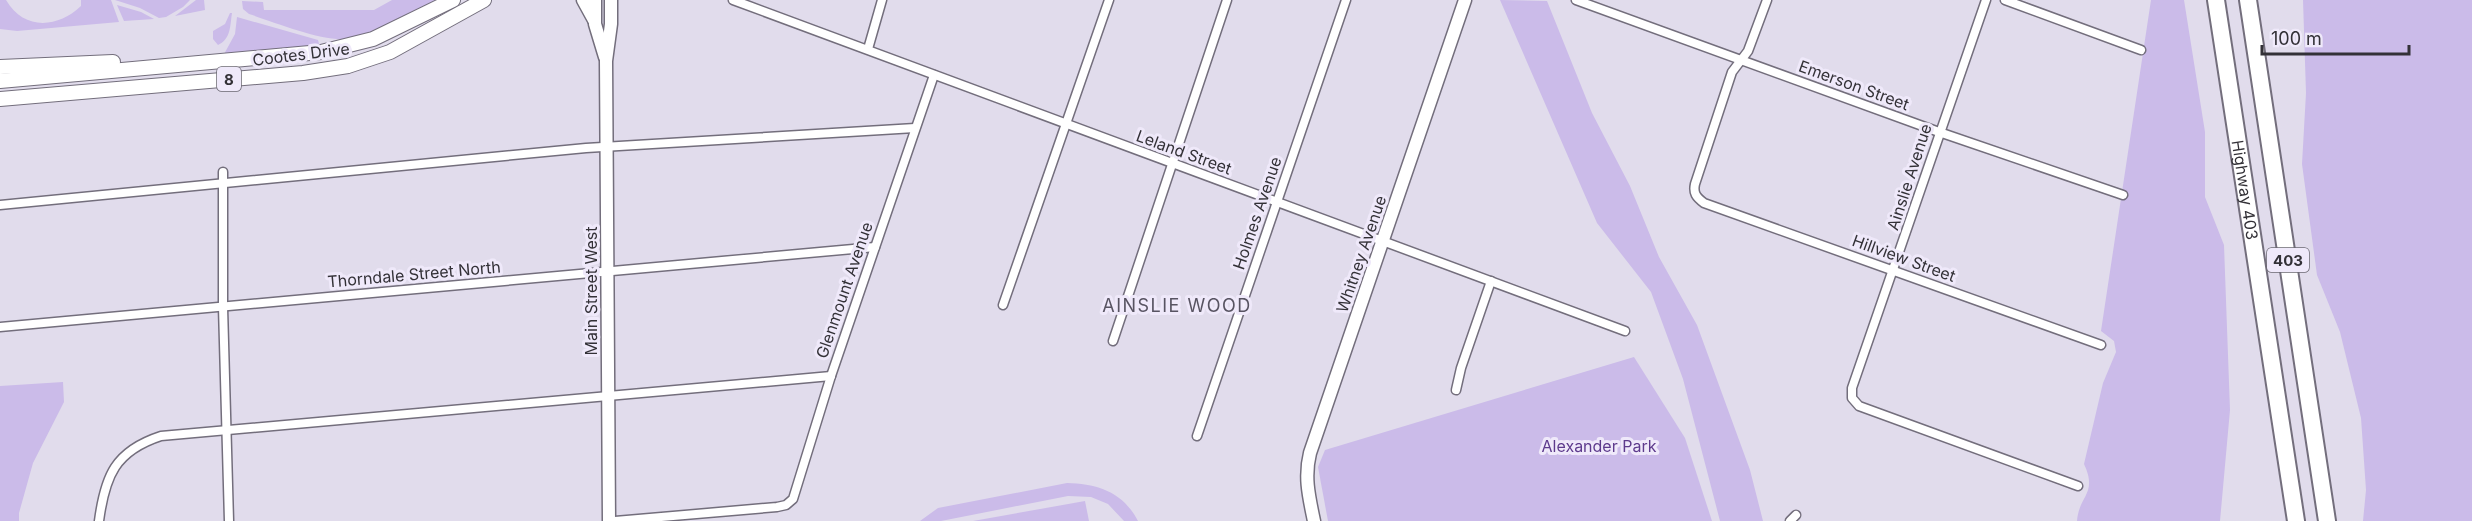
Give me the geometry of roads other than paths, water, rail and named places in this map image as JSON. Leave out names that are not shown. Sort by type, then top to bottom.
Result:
[{"type":"highway","name":"Highway 403","points":[[2216,0],[2296,521]]},
{"type":"highway","name":"Highway 403","points":[[2248,0],[2327,521]]},
{"type":"main road","name":"Cootes Drive","points":[[0,99],[303,74],[348,66],[390,52],[484,0]]},
{"type":"main road","points":[[583,0],[595,24]]},
{"type":"main road","name":"Main Street West","points":[[596,0],[595,24],[606,61]]},
{"type":"main road","name":"Main Street West","points":[[609,521],[606,61],[611,24],[611,0]]},
{"type":"main road","name":"Whitney Avenue","points":[[1314,521],[1307,486],[1309,460],[1465,0]]},
{"type":"main road","name":"Cootes Drive","points":[[0,81],[336,50],[392,32],[450,1]]},
{"type":"main road","points":[[0,67],[117,62],[187,64]]},
{"type":"main road","points":[[0,104],[93,91]]},
{"type":"street","name":"Leland Street","points":[[733,0],[744,2],[933,75],[1625,331]]},
{"type":"street","points":[[868,50],[882,0]]},
{"type":"street","points":[[1003,305],[1109,0]]},
{"type":"street","points":[[1113,341],[1227,0]]},
{"type":"street","name":"Holmes Avenue","points":[[1197,436],[1346,0]]},
{"type":"street","name":"Emerson Street","points":[[1576,0],[1939,132],[2123,195]]},
{"type":"street","points":[[1741,60],[1749,50],[1767,0]]},
{"type":"street","name":"Ainslie Avenue","points":[[1986,0],[1852,388],[1852,398],[1859,406],[2078,486]]},
{"type":"street","points":[[2005,0],[2141,50]]},
{"type":"street","name":"Hillview Street","points":[[1741,60],[1732,72],[1699,172],[1694,191],[1696,198],[1704,203],[2101,345]]},
{"type":"street","name":"Glenmount Avenue","points":[[615,521],[777,507],[786,505],[793,499],[831,376],[933,75]]},
{"type":"street","points":[[0,205],[606,146],[915,128]]},
{"type":"street","points":[[223,172],[229,521]]},
{"type":"street","name":"Thorndale Street North","points":[[0,327],[875,247]]},
{"type":"street","points":[[1456,390],[1461,368],[1491,281]]},
{"type":"street","points":[[99,521],[103,493],[110,473],[124,454],[148,440],[161,436],[831,376]]},
{"type":"district","name":"AINSLIE WOOD","points":[[1177,305]]},
{"type":"park label","name":"Alexander Park","points":[[1599,446]]}]
